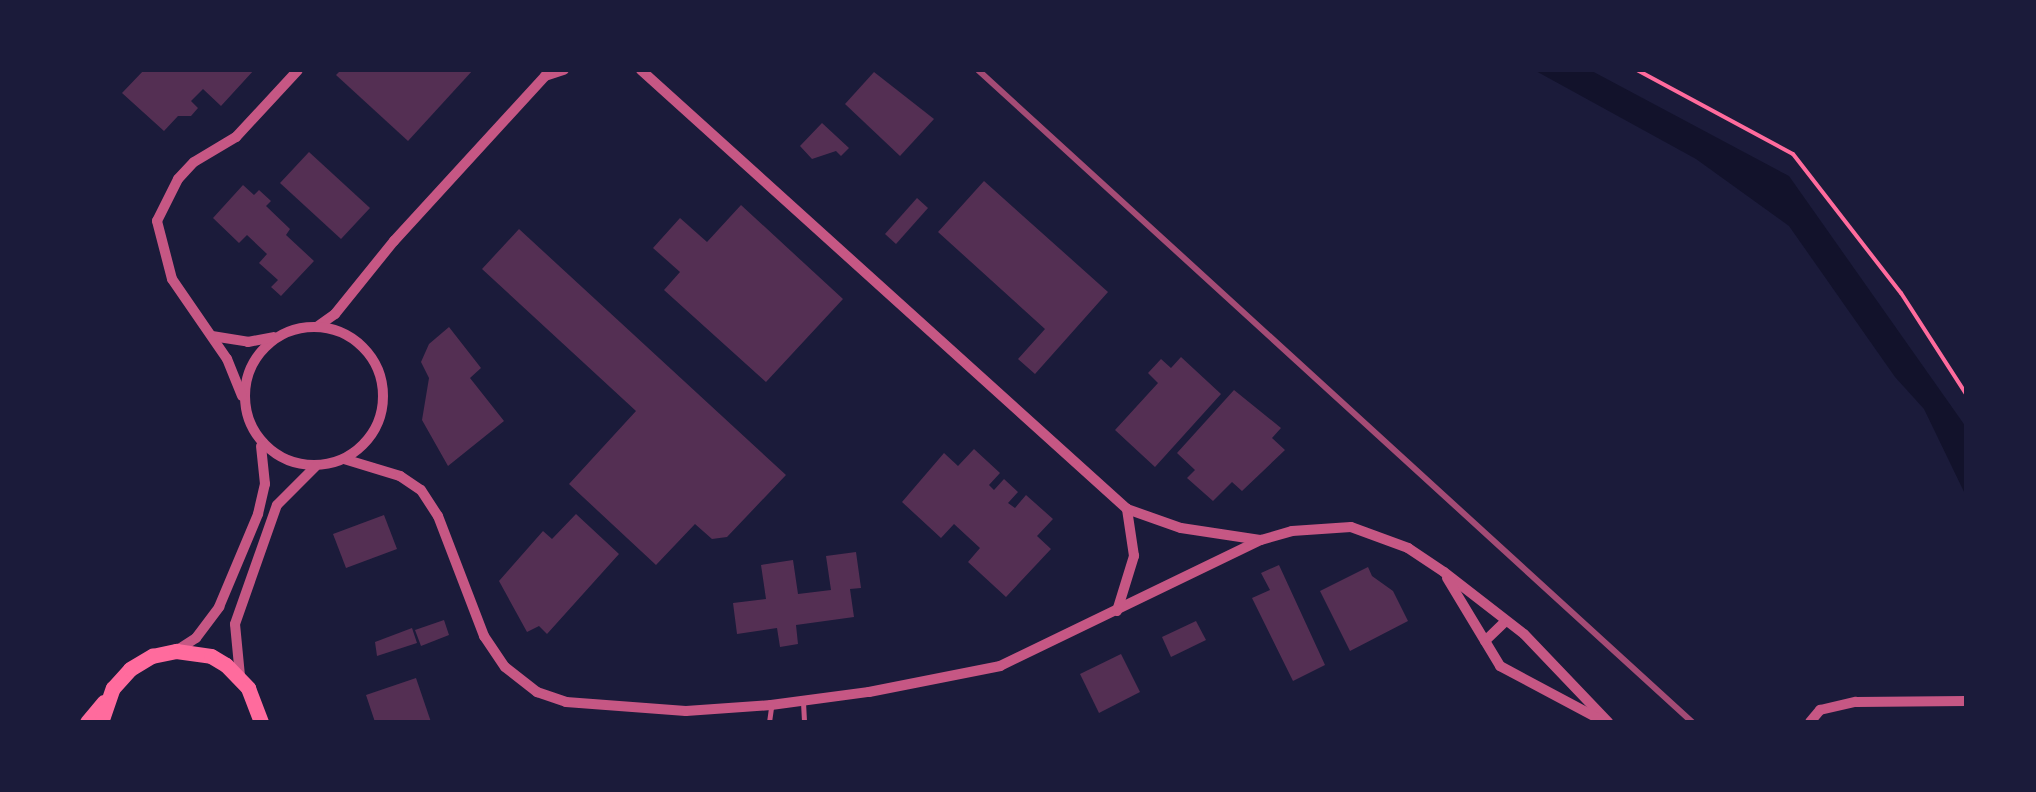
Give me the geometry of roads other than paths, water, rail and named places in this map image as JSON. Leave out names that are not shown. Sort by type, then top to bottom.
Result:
[{"type":"main road","points":[[86,722],[130,669],[152,656],[176,651],[211,656],[240,676],[255,700],[261,722]]},
{"type":"main road","points":[[100,722],[107,699]]},
{"type":"street","points":[[176,651],[196,638],[219,607],[258,514],[266,484],[260,440],[228,359],[198,323],[172,280],[157,233],[160,209],[194,162],[236,137],[298,70]]},
{"type":"street","points":[[212,336],[248,342],[317,326],[335,314],[394,241],[547,73],[564,70]]},
{"type":"street","points":[[638,71],[1127,509],[1180,528],[1261,540]]},
{"type":"street","points":[[260,440],[285,460],[316,466],[344,459],[358,450],[378,423],[383,390],[372,359],[349,336],[317,326]]},
{"type":"street","points":[[244,400],[256,356],[280,336]]},
{"type":"street","points":[[344,459],[400,476],[420,490],[446,534],[484,636],[505,667],[537,692],[566,702],[652,709],[771,705],[1000,666],[1261,540],[1292,531],[1351,526],[1408,548],[1444,572],[1506,621],[1606,722]]},
{"type":"street","points":[[240,676],[235,624],[277,504],[316,466]]},
{"type":"street","points":[[1117,611],[1134,556],[1127,509]]},
{"type":"street","points":[[1444,572],[1500,666],[1606,722]]},
{"type":"street","points":[[1485,641],[1506,621]]},
{"type":"street","points":[[1810,722],[1820,710],[1856,702],[1966,702]]},
{"type":"lane","points":[[803,702],[804,722]]},
{"type":"lane","points":[[769,722],[771,705]]},
{"type":"railway","points":[[978,70],[1692,722]]}]
